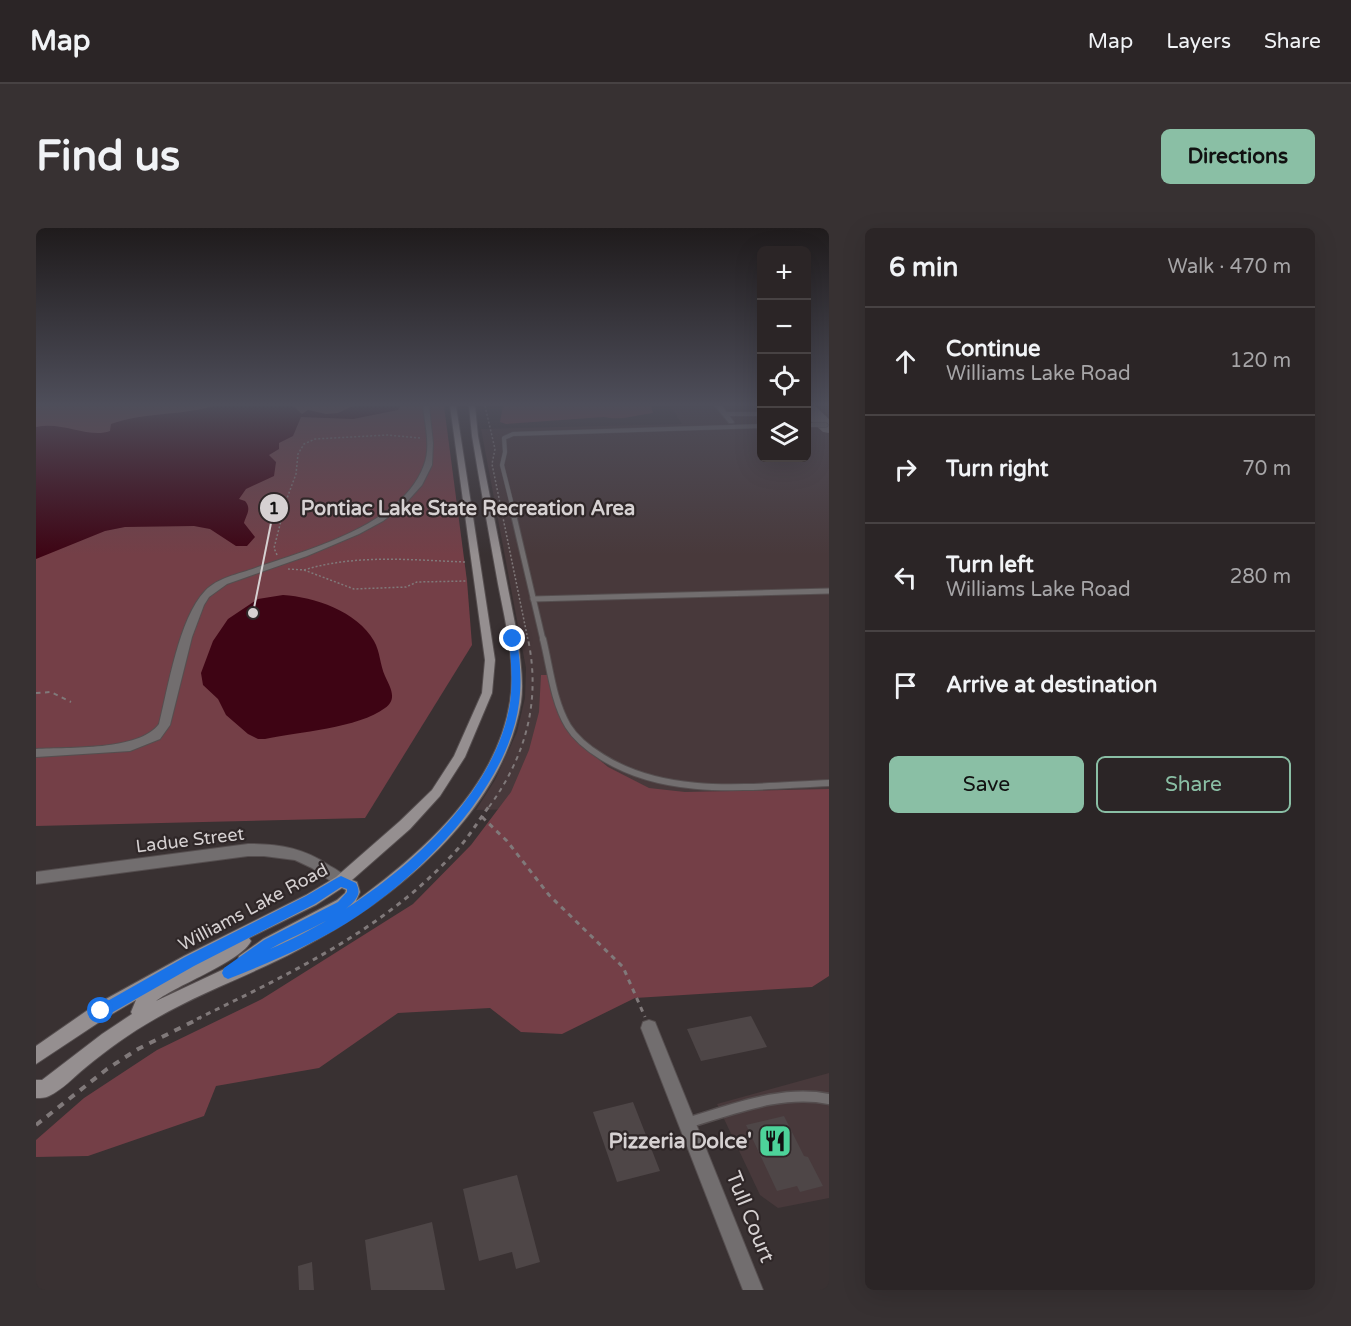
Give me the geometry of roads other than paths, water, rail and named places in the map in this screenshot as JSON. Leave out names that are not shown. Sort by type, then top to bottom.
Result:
[{"type":"main road","name":"Williams Lake Road","points":[[36,1056],[101,1011],[189,961],[310,900],[341,881],[405,825],[436,793],[459,758],[487,693],[490,660],[460,456]]},
{"type":"main road","points":[[36,1089],[45,1089],[89,1054],[147,1014],[228,973],[292,946],[355,911],[405,871],[452,828],[485,780],[504,741],[515,704],[516,670],[513,639],[478,456]]},
{"type":"main road","points":[[228,973],[268,944],[351,898],[352,886],[341,881]]},
{"type":"main road","points":[[147,1014],[139,1012],[140,1006],[153,992],[221,957],[270,920]]},
{"type":"street","points":[[36,753],[130,747],[156,736],[164,725],[193,619],[205,596],[225,582],[345,538],[381,518],[409,497],[418,487],[427,469],[429,456]]},
{"type":"street","name":"Ladue Street","points":[[36,878],[248,850],[284,850],[312,860],[341,881]]},
{"type":"street","name":"Tull Court","points":[[649,1028],[753,1290]]},
{"type":"lane","points":[[504,456],[502,465],[555,689],[567,724],[576,736],[603,759],[637,775],[683,786],[829,783]]},
{"type":"lane","points":[[533,599],[829,591]]},
{"type":"lane","points":[[687,1123],[790,1096],[817,1094],[829,1099]]},
{"type":"place","name":"Pontiac Lake State Recreation Area","points":[[253,613]]},
{"type":"place","name":"Pizzeria Dolce'","points":[[775,1141]]}]
